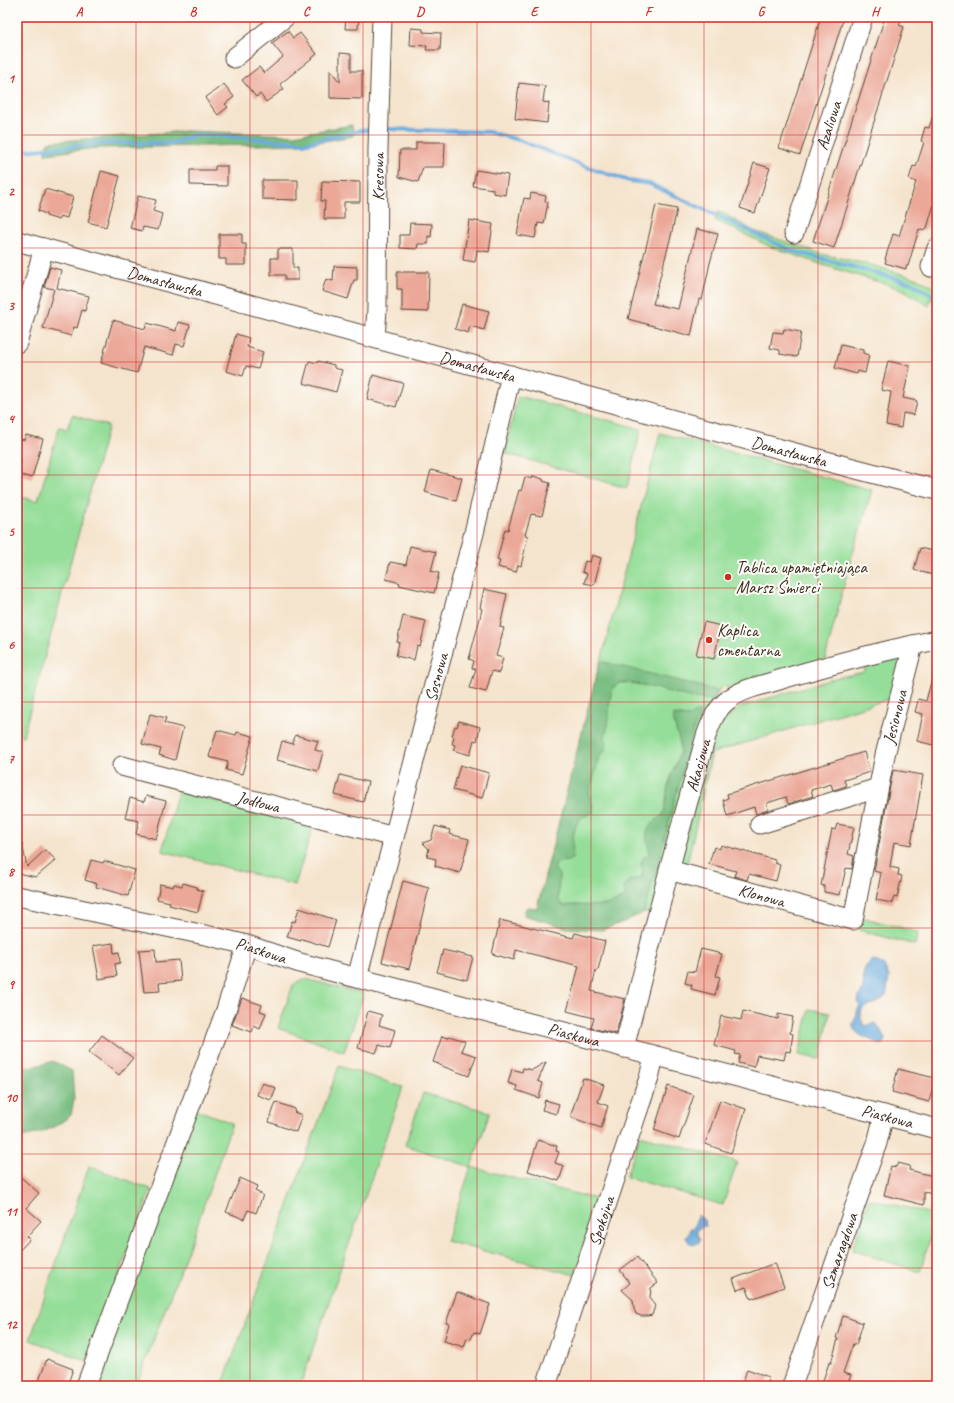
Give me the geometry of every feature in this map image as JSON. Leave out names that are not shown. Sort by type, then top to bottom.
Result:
[{"type":"street","points":[[234,58],[285,17]]},
{"type":"street","name":"Kresowa","points":[[374,338],[377,309],[378,149],[382,17]]},
{"type":"street","name":"Azaliowa","points":[[794,233],[863,17]]},
{"type":"street","name":"Domasławska","points":[[17,241],[795,453],[937,490]]},
{"type":"street","points":[[17,343],[44,248]]},
{"type":"street","points":[[931,267],[937,248]]},
{"type":"street","name":"Sosnowa","points":[[357,978],[474,532],[511,375]]},
{"type":"street","name":"Akacjowa","points":[[624,1048],[669,870],[706,736],[711,721],[722,705],[742,691],[805,673],[937,640]]},
{"type":"street","name":"Jesionowa","points":[[854,920],[885,755],[913,645]]},
{"type":"street","name":"Jodłowa","points":[[122,766],[394,837]]},
{"type":"street","points":[[760,824],[878,788]]},
{"type":"street","name":"Klonowa","points":[[669,870],[854,920]]},
{"type":"street","name":"Piaskowa","points":[[17,896],[247,945],[300,963],[937,1129]]},
{"type":"street","points":[[86,1386],[226,1010],[247,945]]},
{"type":"street","name":"Spokojna","points":[[546,1386],[649,1078],[654,1056]]},
{"type":"street","name":"Szmaragdowa","points":[[792,1386],[877,1143],[884,1115]]},
{"type":"green space","points":[[352,125],[353,136],[307,144],[97,148],[45,154],[48,142],[186,131],[294,135]]},
{"type":"green space","points":[[719,211],[754,231],[825,255],[868,264],[919,279],[937,289],[937,303],[930,299],[929,306],[902,289],[823,265],[771,247],[715,220]]},
{"type":"green space","points":[[518,396],[641,429],[627,488],[504,453]]},
{"type":"green space","points":[[72,415],[108,426],[23,736],[17,734],[17,496],[38,501],[59,427],[67,429]]},
{"type":"green space","points":[[660,433],[872,490],[848,569],[825,660],[734,690],[724,686],[718,691],[703,727],[653,912],[600,914],[537,908]]},
{"type":"green space","points":[[898,653],[902,658],[892,698],[712,753],[686,869],[679,862],[718,727],[740,707],[835,678],[864,672],[867,661]]},
{"type":"green space","points":[[600,661],[718,691],[715,700],[685,696],[636,684],[620,683],[613,688],[610,697],[609,720],[605,736],[607,748],[599,757],[589,795],[593,812],[580,819],[575,828],[573,839],[573,858],[568,861],[558,862],[554,868],[559,875],[558,899],[563,906],[595,906],[610,904],[625,896],[624,888],[628,881],[642,875],[643,872],[641,864],[643,858],[649,854],[647,838],[648,829],[664,812],[668,787],[680,749],[674,724],[674,715],[687,717],[698,712],[700,714],[693,731],[644,912],[602,930],[567,928],[524,915],[527,907],[537,908]]},
{"type":"green space","points":[[178,791],[313,827],[295,885],[162,851]]},
{"type":"green space","points":[[861,917],[918,932],[915,945],[859,930]]},
{"type":"green space","points":[[306,979],[364,994],[344,1052],[278,1028],[293,985]]},
{"type":"green space","points":[[809,1009],[830,1013],[820,1059],[799,1055]]},
{"type":"green space","points":[[53,1061],[72,1071],[74,1099],[71,1115],[58,1125],[46,1131],[17,1138],[17,1069]]},
{"type":"green space","points":[[339,1066],[403,1087],[300,1386],[222,1386],[309,1146]]},
{"type":"green space","points":[[423,1093],[490,1112],[471,1167],[405,1145]]},
{"type":"green space","points":[[195,1109],[232,1123],[195,1231],[136,1386],[93,1386]]},
{"type":"green space","points":[[640,1135],[737,1162],[723,1205],[626,1177]]},
{"type":"green space","points":[[89,1166],[151,1189],[87,1361],[30,1340]]},
{"type":"green space","points":[[471,1167],[600,1200],[575,1275],[446,1241]]},
{"type":"green space","points":[[869,1199],[937,1215],[920,1272],[852,1250]]},
{"type":"water","points":[[873,960],[884,965],[889,977],[886,996],[880,1001],[862,1010],[861,1017],[866,1026],[875,1023],[878,1026],[885,1040],[883,1044],[880,1045],[860,1035],[854,1029],[853,1025],[860,1006],[858,999],[863,988],[864,970]]},
{"type":"water","points":[[698,1215],[705,1221],[706,1226],[697,1230],[697,1235],[700,1239],[699,1242],[694,1245],[686,1238],[690,1229],[693,1229]]},
{"type":"building","points":[[346,17],[359,17],[358,29],[345,29]]},
{"type":"building","points":[[821,17],[844,17],[800,155],[779,148]]},
{"type":"building","points":[[885,17],[902,17],[899,25],[904,27],[834,248],[813,241]]},
{"type":"building","points":[[411,28],[423,29],[423,32],[441,33],[440,50],[426,50],[427,46],[410,45]]},
{"type":"building","points":[[288,31],[293,38],[300,33],[317,54],[280,84],[284,89],[266,102],[260,94],[256,97],[242,80],[259,67],[264,73],[283,57],[272,43]]},
{"type":"building","points":[[340,53],[351,54],[351,71],[362,71],[362,99],[330,98],[330,70],[340,82]]},
{"type":"building","points":[[519,83],[545,86],[543,102],[549,103],[547,123],[515,119]]},
{"type":"building","points":[[224,84],[234,97],[225,104],[228,107],[218,115],[205,98]]},
{"type":"building","points":[[935,109],[937,109],[937,194],[927,228],[925,228],[924,231],[919,229],[906,269],[885,263],[885,259],[893,234],[899,236],[916,182],[909,179],[913,166],[916,167],[924,142],[921,141],[925,127],[929,128]]},
{"type":"building","points":[[416,142],[445,142],[444,167],[423,167],[418,182],[399,177],[400,150],[416,150]]},
{"type":"building","points":[[754,163],[770,168],[755,213],[740,208]]},
{"type":"building","points":[[215,166],[227,166],[227,186],[190,185],[190,170],[215,170]]},
{"type":"building","points":[[476,170],[508,175],[505,195],[493,193],[493,189],[473,186]]},
{"type":"building","points":[[101,171],[120,176],[106,227],[88,222]]},
{"type":"building","points":[[262,180],[298,180],[298,200],[262,199]]},
{"type":"building","points":[[322,181],[360,182],[360,202],[344,202],[344,219],[324,219],[325,201],[321,201]]},
{"type":"building","points":[[45,189],[73,197],[67,218],[60,216],[59,220],[46,216],[46,214],[38,211]]},
{"type":"building","points":[[531,193],[546,196],[545,201],[548,202],[544,224],[538,223],[535,238],[517,235],[524,198],[530,199]]},
{"type":"building","points":[[138,196],[156,200],[153,211],[162,214],[158,230],[143,227],[142,231],[130,228]]},
{"type":"building","points":[[656,205],[677,209],[653,304],[678,309],[697,229],[718,234],[702,300],[699,299],[691,336],[628,319]]},
{"type":"building","points":[[469,220],[493,224],[489,252],[477,250],[475,262],[463,260]]},
{"type":"building","points":[[410,223],[432,224],[431,237],[428,236],[428,244],[418,244],[417,249],[400,248],[400,235],[409,235]]},
{"type":"building","points":[[219,234],[242,234],[242,244],[246,244],[246,265],[226,265],[226,259],[219,259]]},
{"type":"building","points":[[278,249],[293,249],[293,268],[298,268],[298,280],[285,280],[285,275],[271,275],[271,258],[278,258]]},
{"type":"building","points":[[334,266],[357,267],[357,280],[354,280],[348,299],[322,291],[326,279],[333,281]]},
{"type":"building","points":[[50,267],[61,270],[57,288],[89,296],[85,311],[82,310],[77,328],[74,327],[71,336],[43,328],[54,289],[44,287]]},
{"type":"building","points":[[397,272],[429,272],[428,312],[402,311],[402,289],[397,289]]},
{"type":"building","points":[[462,304],[489,311],[484,330],[470,326],[468,333],[455,329]]},
{"type":"building","points":[[113,320],[145,329],[147,323],[176,331],[178,322],[190,325],[184,346],[176,344],[173,355],[144,347],[137,373],[101,363]]},
{"type":"building","points":[[784,329],[801,332],[797,357],[780,354],[780,350],[770,348],[773,332],[783,333]]},
{"type":"building","points":[[236,334],[249,338],[247,347],[263,352],[258,369],[246,366],[243,376],[226,371]]},
{"type":"building","points":[[841,345],[863,350],[863,353],[869,355],[865,373],[858,371],[857,374],[835,368]]},
{"type":"building","points":[[309,361],[317,363],[318,361],[334,365],[334,368],[342,370],[336,392],[303,383]]},
{"type":"building","points":[[888,361],[910,366],[903,398],[917,401],[914,415],[903,413],[901,428],[886,425],[891,392],[881,390]]},
{"type":"building","points":[[373,375],[403,383],[396,407],[367,399]]},
{"type":"building","points":[[26,435],[43,439],[32,478],[18,474],[21,461],[17,460],[17,438],[24,440]]},
{"type":"building","points":[[431,470],[462,478],[456,501],[425,492]]},
{"type":"building","points":[[533,476],[550,483],[542,516],[531,514],[525,535],[528,536],[521,566],[518,565],[516,572],[498,567],[500,561],[497,560],[505,529],[508,530],[519,490],[521,491],[525,477],[532,479]]},
{"type":"building","points":[[410,546],[436,552],[431,571],[439,573],[434,593],[399,585],[400,583],[386,579],[390,562],[406,565]]},
{"type":"building","points":[[920,548],[937,552],[937,576],[914,570]]},
{"type":"building","points":[[592,555],[601,558],[594,585],[584,583],[587,574],[582,572],[585,561],[590,562]]},
{"type":"building","points":[[484,589],[507,594],[500,627],[504,628],[496,656],[503,658],[499,673],[492,671],[486,692],[470,688],[476,669],[472,668],[474,661],[469,659],[482,609],[480,608]]},
{"type":"building","points":[[403,616],[426,621],[420,647],[417,646],[414,660],[396,656],[399,642],[397,642]]},
{"type":"building","name":"Kaplica cmentarna","points":[[704,622],[721,626],[714,659],[696,655]]},
{"type":"building","points":[[933,674],[937,675],[937,746],[917,741],[923,714],[915,712],[918,699],[926,701]]},
{"type":"building","points":[[150,714],[166,718],[164,723],[183,728],[175,760],[159,755],[161,749],[142,744]]},
{"type":"building","points":[[459,721],[480,727],[477,741],[474,740],[470,755],[453,750],[455,745],[452,744],[454,737],[452,736],[455,726],[457,727]]},
{"type":"building","points":[[217,730],[236,735],[237,732],[253,736],[242,774],[226,770],[228,762],[209,757]]},
{"type":"building","points":[[295,735],[318,741],[315,750],[323,752],[318,771],[277,760],[282,741],[293,744]]},
{"type":"building","points":[[864,752],[870,772],[844,780],[846,786],[833,790],[831,784],[811,790],[813,796],[788,804],[786,797],[767,803],[768,810],[756,814],[754,807],[727,816],[723,800],[728,798],[727,794]]},
{"type":"building","points":[[460,765],[489,773],[482,798],[453,790]]},
{"type":"building","points":[[893,770],[923,775],[911,845],[894,842],[890,867],[899,869],[898,875],[902,876],[897,898],[894,897],[892,903],[876,900],[881,873],[874,871]]},
{"type":"building","points":[[340,775],[368,782],[363,802],[335,795]]},
{"type":"building","points":[[146,796],[166,801],[156,839],[136,834],[139,821],[125,818],[130,798],[144,802]]},
{"type":"building","points":[[837,824],[854,827],[848,854],[854,856],[852,869],[846,868],[840,895],[824,892],[824,886],[821,885],[832,829],[835,830]]},
{"type":"building","points":[[435,826],[450,830],[449,834],[469,839],[460,873],[435,866],[436,859],[427,857],[429,849],[423,843],[431,840]]},
{"type":"building","points":[[17,843],[22,843],[27,867],[45,850],[56,860],[36,877],[17,873]]},
{"type":"building","points":[[721,845],[775,860],[775,863],[780,865],[776,881],[749,874],[747,880],[734,876],[736,871],[709,864],[714,847],[720,849]]},
{"type":"building","points":[[91,860],[103,863],[104,861],[135,870],[128,896],[96,887],[97,884],[85,880]]},
{"type":"building","points":[[403,881],[429,888],[409,969],[382,962]]},
{"type":"building","points":[[183,883],[197,887],[197,889],[203,891],[198,912],[169,905],[170,902],[157,899],[160,884],[173,887],[174,884],[182,886]]},
{"type":"building","points":[[299,908],[336,920],[328,947],[302,939],[301,941],[287,937],[292,921],[295,922]]},
{"type":"building","points":[[500,920],[573,938],[575,933],[605,941],[591,991],[625,999],[616,1034],[591,1028],[594,1018],[567,1011],[579,966],[516,950],[514,960],[492,954]]},
{"type":"building","points":[[113,943],[114,953],[119,952],[120,963],[115,964],[117,976],[99,979],[93,946]]},
{"type":"building","points":[[155,949],[156,962],[179,960],[181,981],[159,983],[160,991],[144,992],[139,950]]},
{"type":"building","points":[[701,949],[722,954],[716,976],[720,977],[715,995],[691,989],[692,985],[685,983],[688,971],[695,972]]},
{"type":"building","points":[[443,950],[473,957],[467,980],[437,972]]},
{"type":"building","points":[[242,998],[262,1005],[260,1011],[266,1013],[260,1029],[254,1026],[252,1032],[232,1025]]},
{"type":"building","points":[[368,1011],[382,1015],[379,1025],[395,1030],[390,1048],[379,1045],[376,1053],[358,1048]]},
{"type":"building","points":[[743,1011],[778,1019],[778,1014],[793,1017],[790,1033],[793,1034],[790,1052],[786,1051],[784,1060],[757,1055],[754,1067],[738,1063],[740,1055],[735,1054],[736,1051],[714,1045],[721,1016],[741,1020]]},
{"type":"building","points":[[102,1035],[133,1058],[119,1075],[89,1052]]},
{"type":"building","points":[[442,1036],[448,1038],[449,1036],[465,1041],[461,1051],[476,1056],[469,1076],[433,1062]]},
{"type":"building","points":[[546,1062],[538,1081],[543,1083],[539,1098],[516,1090],[517,1086],[508,1083],[512,1069],[522,1072],[523,1068],[532,1070]]},
{"type":"building","points":[[898,1069],[935,1078],[929,1102],[892,1092]]},
{"type":"building","points":[[583,1078],[604,1085],[598,1102],[608,1106],[601,1128],[570,1117]]},
{"type":"building","points":[[262,1083],[276,1088],[271,1100],[257,1095]]},
{"type":"building","points":[[668,1086],[694,1095],[679,1139],[654,1130]]},
{"type":"building","points":[[545,1100],[559,1104],[556,1114],[542,1110]]},
{"type":"building","points":[[720,1100],[746,1109],[731,1153],[705,1144]]},
{"type":"building","points":[[276,1102],[295,1109],[294,1112],[302,1115],[296,1132],[269,1122]]},
{"type":"building","points":[[538,1140],[557,1146],[556,1151],[559,1152],[555,1163],[564,1166],[559,1181],[528,1171]]},
{"type":"building","points":[[898,1163],[910,1166],[909,1170],[937,1177],[937,1195],[924,1192],[924,1205],[884,1195],[891,1166],[896,1167]]},
{"type":"building","points":[[17,1174],[39,1193],[26,1208],[41,1221],[27,1236],[30,1239],[17,1253]]},
{"type":"building","points":[[240,1178],[258,1186],[255,1191],[263,1195],[256,1213],[248,1210],[244,1219],[226,1212]]},
{"type":"building","points":[[637,1257],[658,1283],[651,1288],[650,1298],[655,1306],[652,1315],[641,1316],[636,1314],[633,1300],[622,1290],[630,1283],[620,1270]]},
{"type":"building","points":[[775,1263],[784,1287],[751,1299],[746,1287],[737,1290],[733,1279]]},
{"type":"building","points":[[457,1292],[490,1304],[480,1334],[474,1332],[471,1339],[467,1338],[464,1347],[444,1341],[449,1324],[446,1323]]},
{"type":"building","points":[[843,1316],[863,1323],[856,1345],[853,1344],[843,1373],[851,1375],[847,1386],[821,1386],[829,1363],[831,1363],[838,1339],[836,1338]]},
{"type":"building","points":[[47,1359],[73,1369],[67,1386],[37,1386]]},
{"type":"building","points":[[747,1369],[769,1377],[766,1386],[742,1386]]},
{"type":"waterway","points":[[387,129],[489,132],[519,140],[587,167],[630,181],[650,184],[790,250],[912,283],[937,298]]},
{"type":"waterway","points":[[17,149],[22,151],[107,143],[174,143],[196,135],[307,143],[351,132],[369,130]]},
{"type":"place","name":"Tablica upamiętniająca Marsz Śmierci","points":[[728,577]]},
{"type":"place","name":"Kaplica cmentarna","points":[[709,640]]}]
